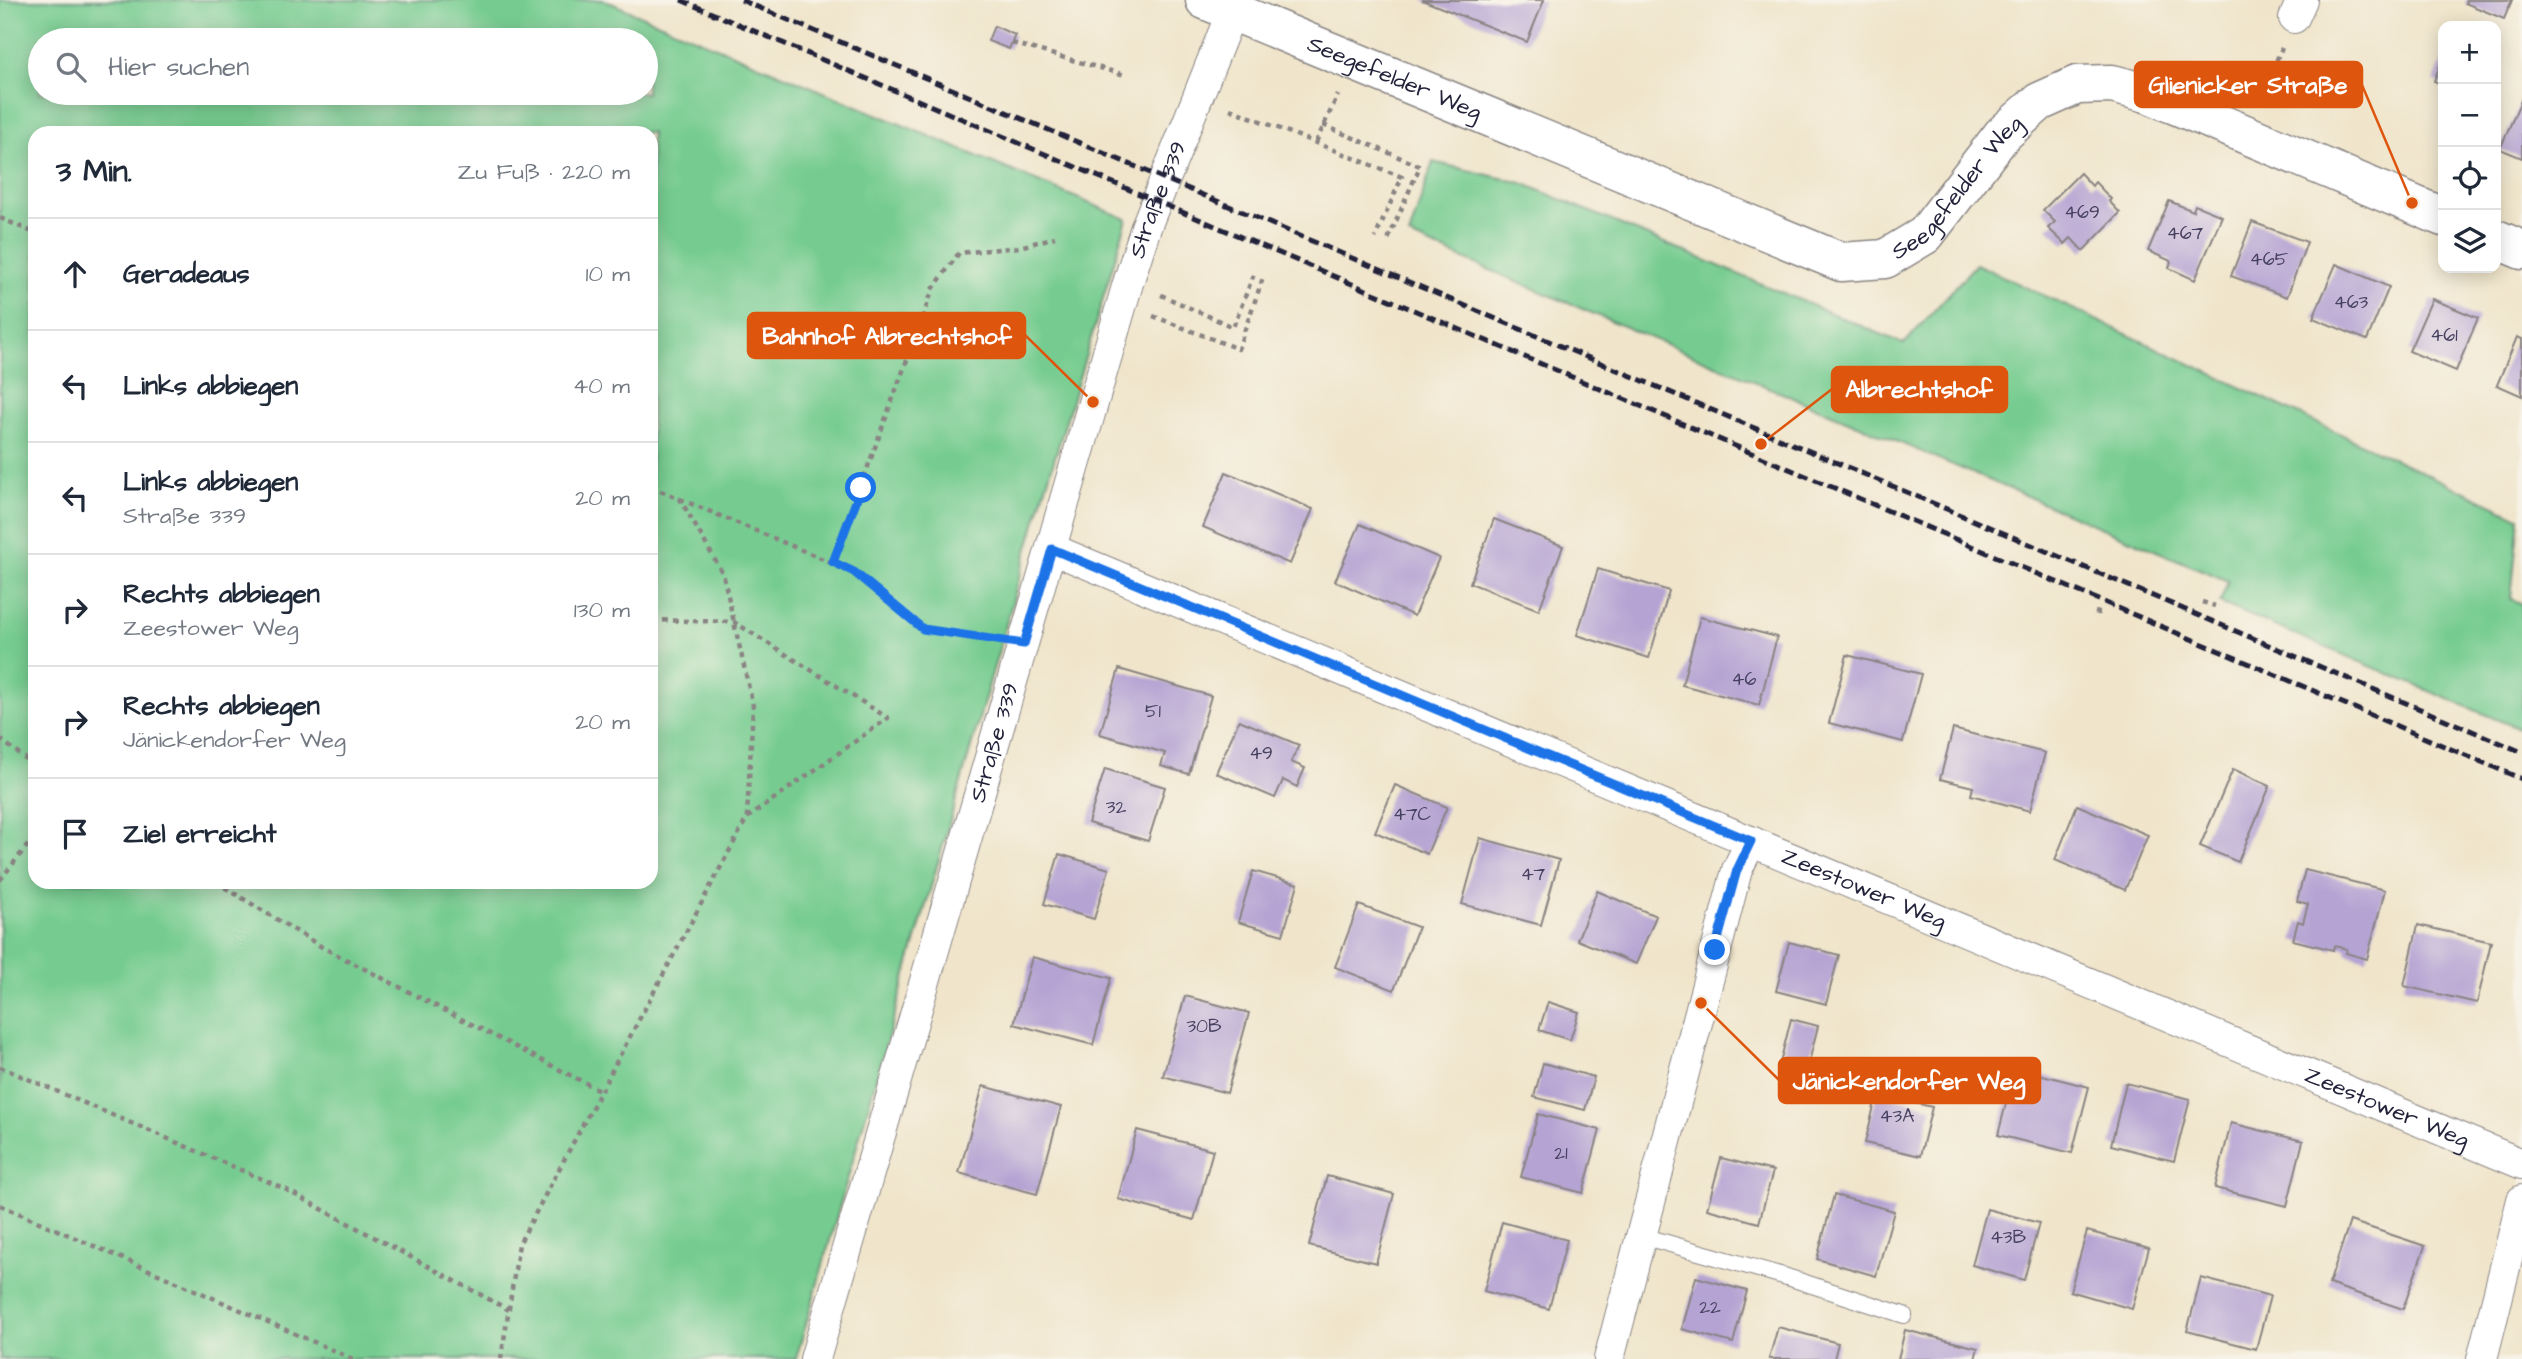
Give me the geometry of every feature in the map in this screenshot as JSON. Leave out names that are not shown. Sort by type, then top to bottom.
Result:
[{"type":"street","name":"Seegefelder Weg","points":[[1219,6],[1841,262],[1885,259],[1926,235],[2002,135],[2039,102],[2077,85],[2112,84],[2147,93],[2438,215]]},
{"type":"street","name":"Straße 339","points":[[815,1359],[1146,227],[1219,6]]},
{"type":"street","points":[[2501,241],[2522,250]]},
{"type":"street","name":"Zeestower Weg","points":[[1052,549],[2522,1164]]},
{"type":"street","points":[[1609,1359],[1737,870],[1751,841]]},
{"type":"street","points":[[2482,1359],[2522,1200]]},
{"type":"lane","points":[[1642,1236],[1787,1277],[1904,1315]]},
{"type":"path","points":[[2259,98],[2298,9]]},
{"type":"path","points":[[1012,43],[1125,75]]},
{"type":"path","points":[[1316,142],[1340,91]]},
{"type":"path","points":[[1226,108],[1402,177],[1375,238]]},
{"type":"path","points":[[1323,125],[1420,166],[1387,242]]},
{"type":"path","points":[[0,218],[28,230]]},
{"type":"path","points":[[833,562],[933,289],[959,253],[1020,247],[1055,237]]},
{"type":"path","points":[[1174,301],[1233,327],[1254,274]]},
{"type":"path","points":[[1143,312],[1238,349],[1263,278]]},
{"type":"path","points":[[658,490],[854,572],[923,629],[1024,644]]},
{"type":"path","points":[[501,1359],[519,1244],[747,818],[753,706],[723,573],[680,499]]},
{"type":"path","points":[[2202,602],[2215,606]]},
{"type":"path","points":[[2095,612],[2103,614]]},
{"type":"path","points":[[658,620],[734,622],[888,718],[747,818]]},
{"type":"path","points":[[0,739],[28,761]]},
{"type":"path","points":[[0,880],[28,845]]},
{"type":"path","points":[[227,889],[322,947],[601,1091]]},
{"type":"path","points":[[0,1067],[283,1188],[509,1311]]},
{"type":"path","points":[[0,1205],[353,1359]]},
{"type":"green space","points":[[0,0],[604,0],[1127,219],[1036,520],[796,1359],[0,1359]]},
{"type":"green space","points":[[1433,162],[1522,183],[1904,344],[1976,264],[2519,517],[2511,599],[2522,604],[2522,730],[2220,603],[2228,581],[1409,236]]},
{"type":"building","points":[[1422,0],[1544,0],[1527,42]]},
{"type":"building","points":[[2466,0],[2512,0],[2504,19],[2465,3]]},
{"type":"building","points":[[994,26],[1015,35],[1009,49],[988,41]]},
{"type":"building","points":[[2522,98],[2522,158],[2501,149]]},
{"type":"building","points":[[2080,173],[2092,186],[2095,182],[2120,213],[2083,251],[2071,238],[2065,244],[2048,228],[2055,222],[2043,210]]},
{"type":"building","points":[[2169,201],[2193,211],[2195,205],[2222,216],[2195,280],[2169,268],[2171,261],[2148,251]]},
{"type":"building","points":[[2252,222],[2307,242],[2287,297],[2231,276]]},
{"type":"building","points":[[2336,264],[2389,287],[2367,340],[2313,318]]},
{"type":"building","points":[[2432,299],[2478,318],[2456,371],[2409,351]]},
{"type":"building","points":[[2517,337],[2522,339],[2522,396],[2497,385]]},
{"type":"building","points":[[1226,472],[1313,509],[1290,564],[1203,527]]},
{"type":"building","points":[[1494,519],[1563,546],[1539,610],[1470,583]]},
{"type":"building","points":[[1360,524],[1439,558],[1414,616],[1335,581]]},
{"type":"building","points":[[1598,569],[1669,591],[1649,658],[1577,635]]},
{"type":"building","points":[[1700,617],[1777,637],[1759,705],[1682,685]]},
{"type":"building","points":[[1847,655],[1921,674],[1903,742],[1829,723]]},
{"type":"building","points":[[1119,669],[1211,696],[1189,774],[1161,766],[1165,753],[1100,734]]},
{"type":"building","points":[[1239,720],[1299,745],[1291,762],[1305,768],[1297,787],[1283,780],[1275,798],[1216,773]]},
{"type":"building","points":[[1953,729],[2045,753],[2030,811],[1971,795],[1973,787],[1940,779]]},
{"type":"building","points":[[1105,769],[1165,787],[1148,841],[1088,823]]},
{"type":"building","points":[[2233,769],[2270,786],[2238,862],[2200,846]]},
{"type":"building","points":[[1395,785],[1447,807],[1427,854],[1375,832]]},
{"type":"building","points":[[2077,805],[2148,835],[2125,890],[2055,860]]},
{"type":"building","points":[[1480,838],[1559,860],[1541,925],[1462,904]]},
{"type":"building","points":[[1059,854],[1109,869],[1094,919],[1044,904]]},
{"type":"building","points":[[2305,870],[2385,890],[2367,959],[2346,953],[2347,949],[2334,946],[2333,950],[2293,940],[2298,921],[2303,923],[2308,904],[2297,901]]},
{"type":"building","points":[[1253,871],[1298,884],[1283,935],[1238,922]]},
{"type":"building","points":[[1597,891],[1656,916],[1636,964],[1577,940]]},
{"type":"building","points":[[1359,905],[1418,927],[1394,990],[1335,967]]},
{"type":"building","points":[[2418,925],[2491,942],[2477,1003],[2404,986]]},
{"type":"building","points":[[1789,942],[1839,955],[1826,1004],[1776,991]]},
{"type":"building","points":[[1032,957],[1111,978],[1093,1045],[1014,1024]]},
{"type":"building","points":[[1185,996],[1249,1013],[1227,1093],[1163,1076]]},
{"type":"building","points":[[1548,1002],[1579,1012],[1570,1040],[1539,1030]]},
{"type":"building","points":[[1791,1019],[1818,1026],[1807,1070],[1780,1063]]},
{"type":"building","points":[[1543,1063],[1594,1077],[1585,1110],[1534,1097]]},
{"type":"building","points":[[2015,1068],[2089,1087],[2072,1153],[1998,1135]]},
{"type":"building","points":[[2126,1083],[2190,1099],[2174,1161],[2111,1145]]},
{"type":"building","points":[[983,1086],[1061,1107],[1037,1194],[959,1173]]},
{"type":"building","points":[[1877,1094],[1932,1107],[1920,1156],[1865,1143]]},
{"type":"building","points":[[1538,1114],[1600,1130],[1583,1193],[1521,1177]]},
{"type":"building","points":[[2231,1123],[2303,1141],[2287,1206],[2215,1188]]},
{"type":"building","points":[[1137,1130],[1213,1150],[1194,1220],[1118,1199]]},
{"type":"building","points":[[1721,1158],[1773,1171],[1759,1223],[1707,1209]]},
{"type":"building","points":[[1327,1176],[1394,1194],[1376,1263],[1309,1246]]},
{"type":"building","points":[[1834,1195],[1894,1211],[1876,1276],[1817,1259]]},
{"type":"building","points":[[1987,1209],[2039,1223],[2024,1280],[1972,1265]]},
{"type":"building","points":[[2350,1221],[2425,1246],[2403,1309],[2329,1284]]},
{"type":"building","points":[[1502,1222],[1567,1240],[1549,1309],[1484,1291]]},
{"type":"building","points":[[2087,1231],[2149,1248],[2132,1309],[2070,1291]]},
{"type":"building","points":[[1696,1277],[1747,1291],[1733,1343],[1682,1329]]},
{"type":"building","points":[[2201,1278],[2270,1296],[2256,1349],[2187,1331]]},
{"type":"building","points":[[1778,1327],[1838,1343],[1834,1359],[1769,1359]]},
{"type":"building","points":[[1905,1330],[1978,1348],[1975,1359],[1898,1359]]},
{"type":"railway","points":[[681,0],[2522,779]]},
{"type":"railway","points":[[741,0],[2522,752]]},
{"type":"place","name":"Glienicker Straße","points":[[2412,203]]},
{"type":"place","name":"Bahnhof Albrechtshof","points":[[1093,402]]},
{"type":"place","name":"Albrechtshof","points":[[1761,444]]},
{"type":"place","name":"Jänickendorfer Weg","points":[[1701,1003]]},
{"type":"route","points":[[861,488],[833,562],[854,572],[923,629],[1024,644],[1052,549],[1751,841],[1737,870],[1715,950]]}]
